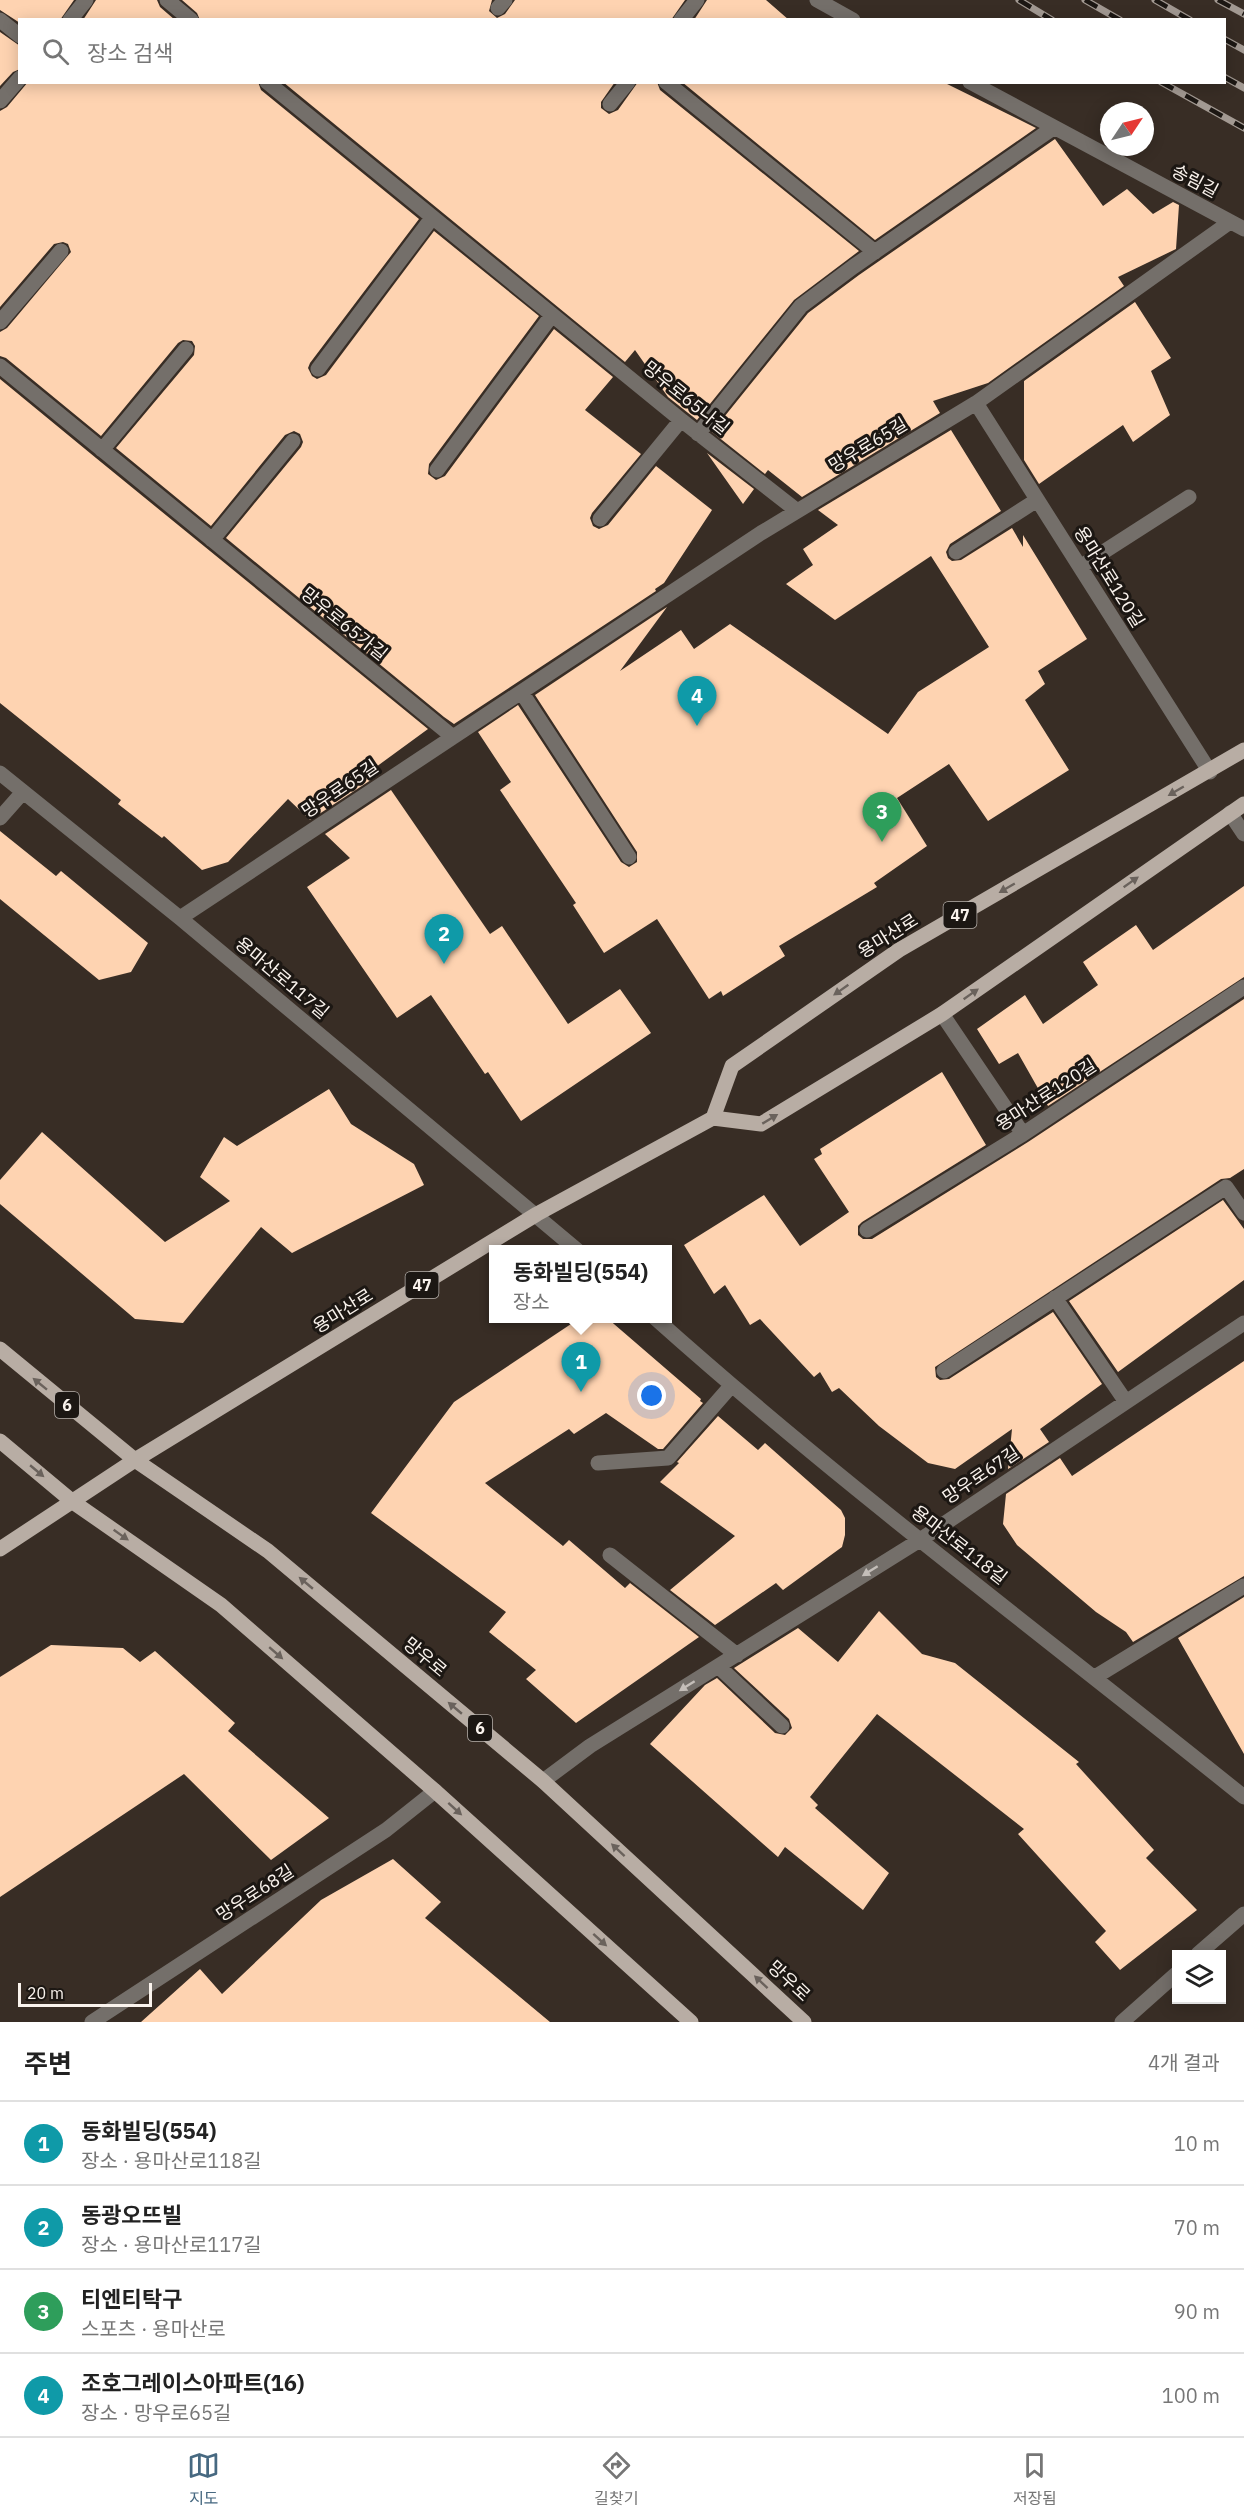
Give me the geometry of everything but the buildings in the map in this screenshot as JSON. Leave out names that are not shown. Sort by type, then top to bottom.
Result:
[{"type":"main road","name":"용마산로","points":[[0,1549],[135,1460],[537,1214],[713,1118],[732,1066],[899,950],[1210,772],[1244,750]]},
{"type":"main road","points":[[713,1118],[761,1124],[942,1014],[1244,804]]},
{"type":"main road","name":"망우로","points":[[0,1349],[135,1460],[268,1551],[543,1781],[804,2022]]},
{"type":"main road","points":[[0,1441],[73,1502],[221,1605],[435,1791],[691,2022]]},
{"type":"street","points":[[72,18],[86,0]]},
{"type":"street","points":[[167,0],[189,18]]},
{"type":"street","points":[[683,18],[697,0]]},
{"type":"street","points":[[817,0],[849,18]]},
{"type":"street","points":[[0,20],[18,34]]},
{"type":"street","points":[[0,101],[18,80]]},
{"type":"street","name":"망우로65나길","points":[[269,84],[698,434],[796,510]]},
{"type":"street","points":[[610,104],[626,84]]},
{"type":"street","points":[[668,84],[875,252]]},
{"type":"street","name":"송림길","points":[[974,84],[1237,225]]},
{"type":"street","points":[[698,434],[801,306],[1053,128]]},
{"type":"street","points":[[318,369],[432,218]]},
{"type":"street","name":"망우로65길","points":[[180,918],[796,510],[976,403],[1237,225]]},
{"type":"street","points":[[0,322],[61,251]]},
{"type":"street","points":[[437,470],[552,315]]},
{"type":"street","points":[[102,450],[186,349]]},
{"type":"street","name":"망우로65가길","points":[[0,366],[453,737]]},
{"type":"street","name":"용마산로120길","points":[[976,403],[1210,772]]},
{"type":"street","points":[[600,519],[681,420]]},
{"type":"street","points":[[212,540],[293,441]]},
{"type":"street","points":[[1080,567],[1189,497]]},
{"type":"street","points":[[956,552],[1037,500]]},
{"type":"street","points":[[522,693],[629,858]]},
{"type":"street","name":"용마산로117길","points":[[0,773],[180,918],[537,1214]]},
{"type":"street","points":[[0,818],[23,792]]},
{"type":"street","points":[[1230,813],[1244,834]]},
{"type":"street","name":"용마산로120길","points":[[867,1230],[1023,1134],[1244,987]]},
{"type":"street","points":[[942,1014],[1023,1134]]},
{"type":"street","points":[[944,1371],[1226,1187],[1244,1213]]},
{"type":"street","points":[[537,1214],[571,1245]]},
{"type":"street","points":[[1055,1298],[1126,1402]]},
{"type":"street","name":"용마산로118길","points":[[661,1323],[731,1386],[920,1540],[1244,1797]]},
{"type":"street","name":"망우로67길","points":[[543,1781],[590,1746],[920,1540],[1244,1323]]},
{"type":"street","points":[[598,1463],[668,1458],[731,1386]]},
{"type":"street","points":[[610,1555],[737,1655]]},
{"type":"street","points":[[1095,1677],[1244,1586]]},
{"type":"street","points":[[718,1666],[782,1726]]},
{"type":"street","name":"망우로68길","points":[[92,2022],[386,1830],[435,1791]]},
{"type":"street","points":[[1203,1950],[1244,1914]]},
{"type":"street","points":[[1122,2022],[1172,1978]]},
{"type":"railway","points":[[1019,0],[1049,18]]},
{"type":"railway","points":[[1085,0],[1116,18]]},
{"type":"railway","points":[[1155,0],[1186,18]]},
{"type":"railway","points":[[1218,0],[1244,14]]},
{"type":"railway","points":[[1226,40],[1244,50]]},
{"type":"railway","points":[[1226,78],[1244,88]]},
{"type":"railway","points":[[1165,84],[1244,128]]},
{"type":"place","name":"조호그레이스아파트(16)","points":[[697,726]]},
{"type":"place","name":"티엔티탁구","points":[[882,842]]},
{"type":"place","name":"동광오뜨빌","points":[[444,964]]},
{"type":"place","name":"동화빌딩(554)","points":[[581,1392]]}]
